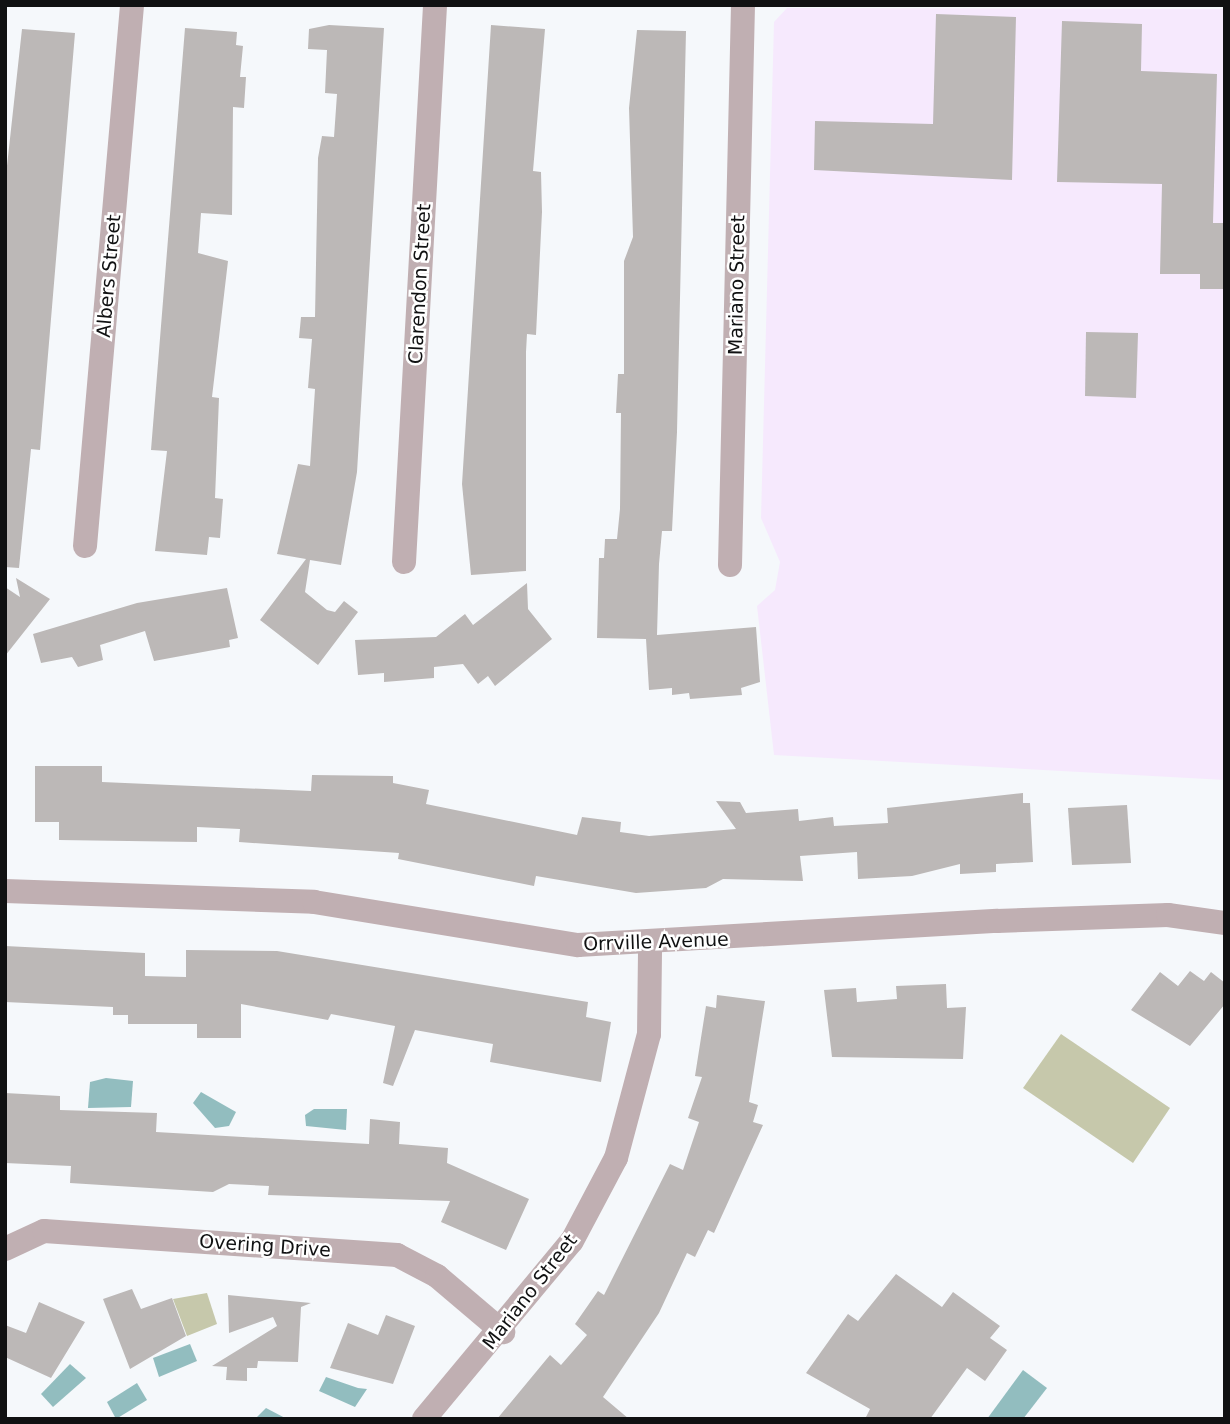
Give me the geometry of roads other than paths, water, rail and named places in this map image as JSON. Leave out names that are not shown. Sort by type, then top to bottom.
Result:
[{"type":"street","name":"Albers Street","points":[[85,546],[132,5]]},
{"type":"street","name":"Clarendon Street","points":[[404,562],[435,5]]},
{"type":"street","name":"Mariano Street","points":[[730,565],[743,5]]},
{"type":"street","name":"Orrville Avenue","points":[[5,891],[314,902],[578,945],[650,946],[997,921],[1168,915],[1225,923]]},
{"type":"street","name":"Mariano Street","points":[[425,1419],[503,1332],[572,1241],[616,1158],[649,1034],[650,946]]},
{"type":"street","name":"Overing Drive","points":[[5,1249],[44,1231],[397,1255],[437,1276],[503,1332]]},
{"type":"water","points":[[106,1078],[133,1081],[131,1107],[88,1108],[90,1082]]},
{"type":"water","points":[[201,1092],[236,1112],[229,1126],[215,1128],[193,1103]]},
{"type":"water","points":[[314,1109],[347,1109],[346,1130],[306,1126],[305,1115]]},
{"type":"water","points":[[190,1344],[197,1361],[159,1377],[153,1358]]},
{"type":"water","points":[[70,1364],[86,1378],[53,1407],[41,1394]]},
{"type":"water","points":[[1023,1370],[1047,1388],[1023,1419],[987,1419]]},
{"type":"water","points":[[326,1377],[367,1389],[355,1407],[319,1391]]},
{"type":"water","points":[[137,1383],[147,1400],[116,1419],[107,1402]]},
{"type":"water","points":[[266,1408],[287,1419],[255,1419]]}]
